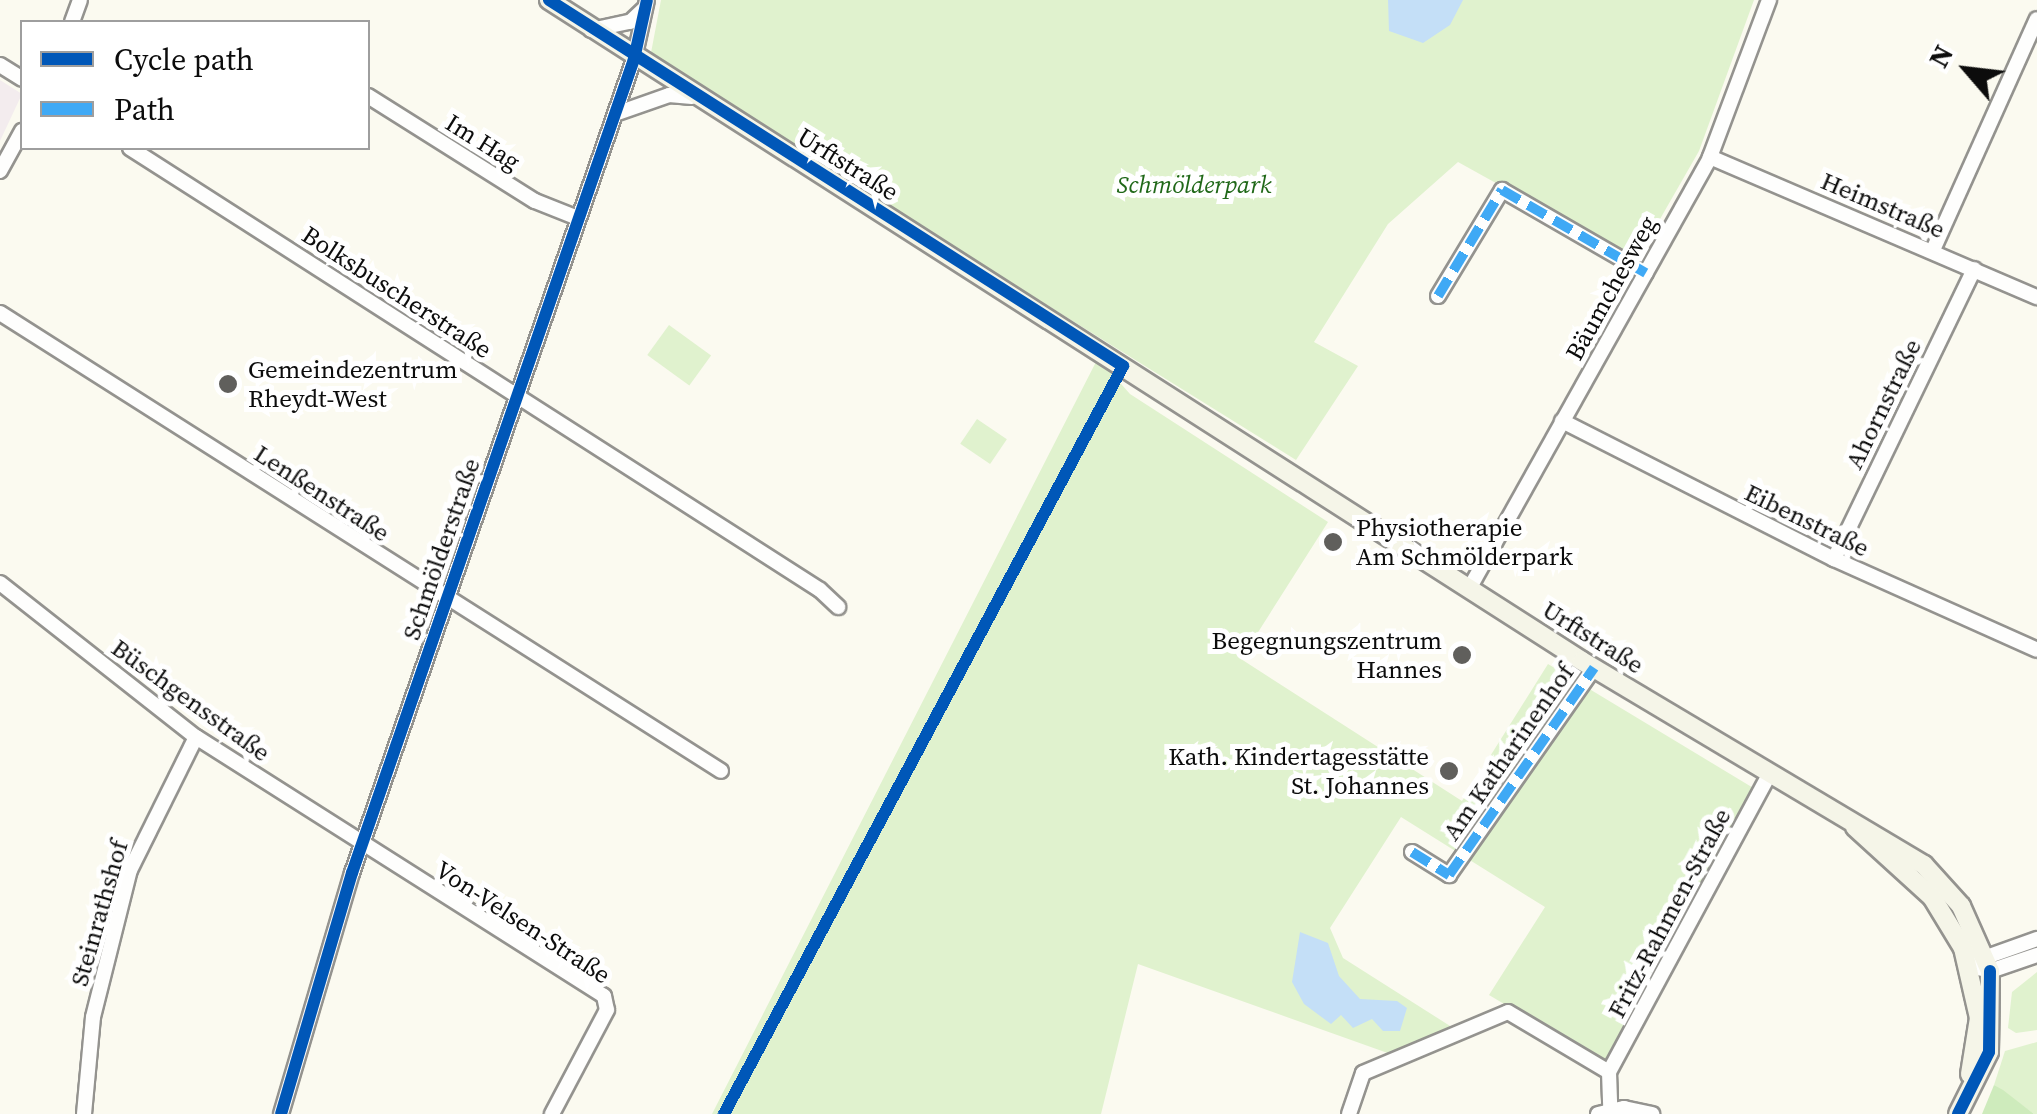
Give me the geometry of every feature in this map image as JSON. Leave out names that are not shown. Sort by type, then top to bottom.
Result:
[{"type":"street","name":"Urftstraße","points":[[549,0],[634,59],[947,252],[1594,668],[1854,827],[1932,897],[1970,966],[1978,1018],[1961,1106]]},
{"type":"street","name":"Schmölderstraße","points":[[590,30],[630,22],[642,15],[647,0]]},
{"type":"street","name":"Schmölderstraße","points":[[282,1114],[361,845],[634,59],[647,0]]},
{"type":"street","name":"Bäumchesweg","points":[[1470,589],[1710,156],[1769,0]]},
{"type":"street","points":[[1933,250],[2037,19]]},
{"type":"street","points":[[615,114],[670,95],[692,96]]},
{"type":"street","name":"Im Hag","points":[[370,97],[535,202],[578,218]]},
{"type":"street","points":[[0,171],[20,135]]},
{"type":"street","name":"Bolksbuscherstraße","points":[[133,150],[838,607]]},
{"type":"street","name":"Heimstraße","points":[[1710,156],[2037,297]]},
{"type":"street","points":[[1438,296],[1502,190],[1646,273]]},
{"type":"street","name":"Ahornstraße","points":[[1834,560],[1974,268]]},
{"type":"street","name":"Lenßenstraße","points":[[0,313],[721,771]]},
{"type":"street","name":"Eibenstraße","points":[[1562,421],[1834,560],[2037,650]]},
{"type":"street","name":"Büschgensstraße","points":[[3,591],[196,736],[361,845]]},
{"type":"street","name":"Am Katharinenhof","points":[[1412,852],[1448,875],[1594,668]]},
{"type":"street","name":"Steinrathshof","points":[[84,1114],[92,1017],[130,870],[196,736]]},
{"type":"street","name":"Fritz-Rahmen-Straße","points":[[1652,1114],[1604,1112],[1610,1072],[1769,775]]},
{"type":"street","name":"Urftstraße","points":[[1854,827],[1876,834],[1943,884],[1988,962],[1989,1052],[1961,1106]]},
{"type":"street","name":"Von-Velsen-Straße","points":[[361,845],[604,996],[606,1010],[552,1114]]},
{"type":"street","points":[[1988,962],[2037,939]]},
{"type":"street","points":[[1970,966],[2037,955]]},
{"type":"street","points":[[1349,1114],[1363,1074],[1508,1012],[1610,1072]]},
{"type":"shaded area","points":[[0,80],[20,93],[20,98],[0,141]]},
{"type":"green space","name":"Schmölderpark","points":[[661,0],[1754,0],[1699,151],[1636,261],[1458,162],[1388,224],[1314,342],[1358,366],[1296,460],[650,58]]},
{"type":"green space","points":[[669,325],[711,356],[689,385],[647,355]]},
{"type":"green space","points":[[1098,358],[1130,394],[1328,522],[1241,659],[1462,801],[1548,664],[1755,789],[1607,1065],[1489,995],[1545,907],[1401,817],[1330,928],[1343,958],[1458,1031],[1396,1056],[1138,964],[1101,1114],[712,1114]]},
{"type":"green space","points":[[977,419],[1007,439],[990,464],[960,444]]},
{"type":"green space","points":[[2037,972],[2037,1030],[2016,1033],[2008,1028],[2012,992]]},
{"type":"green space","points":[[2037,1042],[2034,1114],[1994,1085],[2005,1051]]},
{"type":"green space","points":[[1994,1085],[2003,1090],[2034,1114],[1982,1114]]},
{"type":"water","points":[[1388,0],[1463,0],[1450,25],[1423,43],[1389,31]]},
{"type":"water","points":[[1300,932],[1328,943],[1339,976],[1360,999],[1397,1001],[1407,1008],[1400,1031],[1383,1031],[1372,1019],[1353,1028],[1341,1015],[1331,1024],[1304,1004],[1292,982]]},
{"type":"marked path","points":[[1438,296],[1502,190],[1646,273]]},
{"type":"marked path","points":[[1412,852],[1449,875],[1594,668]]},
{"type":"cycle path","points":[[549,0],[1123,366],[724,1114]]},
{"type":"cycle path","points":[[281,1114],[352,873],[634,59],[647,0]]},
{"type":"cycle path","points":[[1958,1114],[1989,1052],[1990,971]]},
{"type":"place","name":"Gemeindezentrum Rheydt-West","points":[[228,384]]},
{"type":"place","name":"Physiotherapie Am Schmölderpark","points":[[1333,542]]},
{"type":"place","name":"Begegnungszentrum Hannes","points":[[1462,655]]},
{"type":"place","name":"Kath. Kindertagesstätte St. Johannes","points":[[1449,771]]}]
